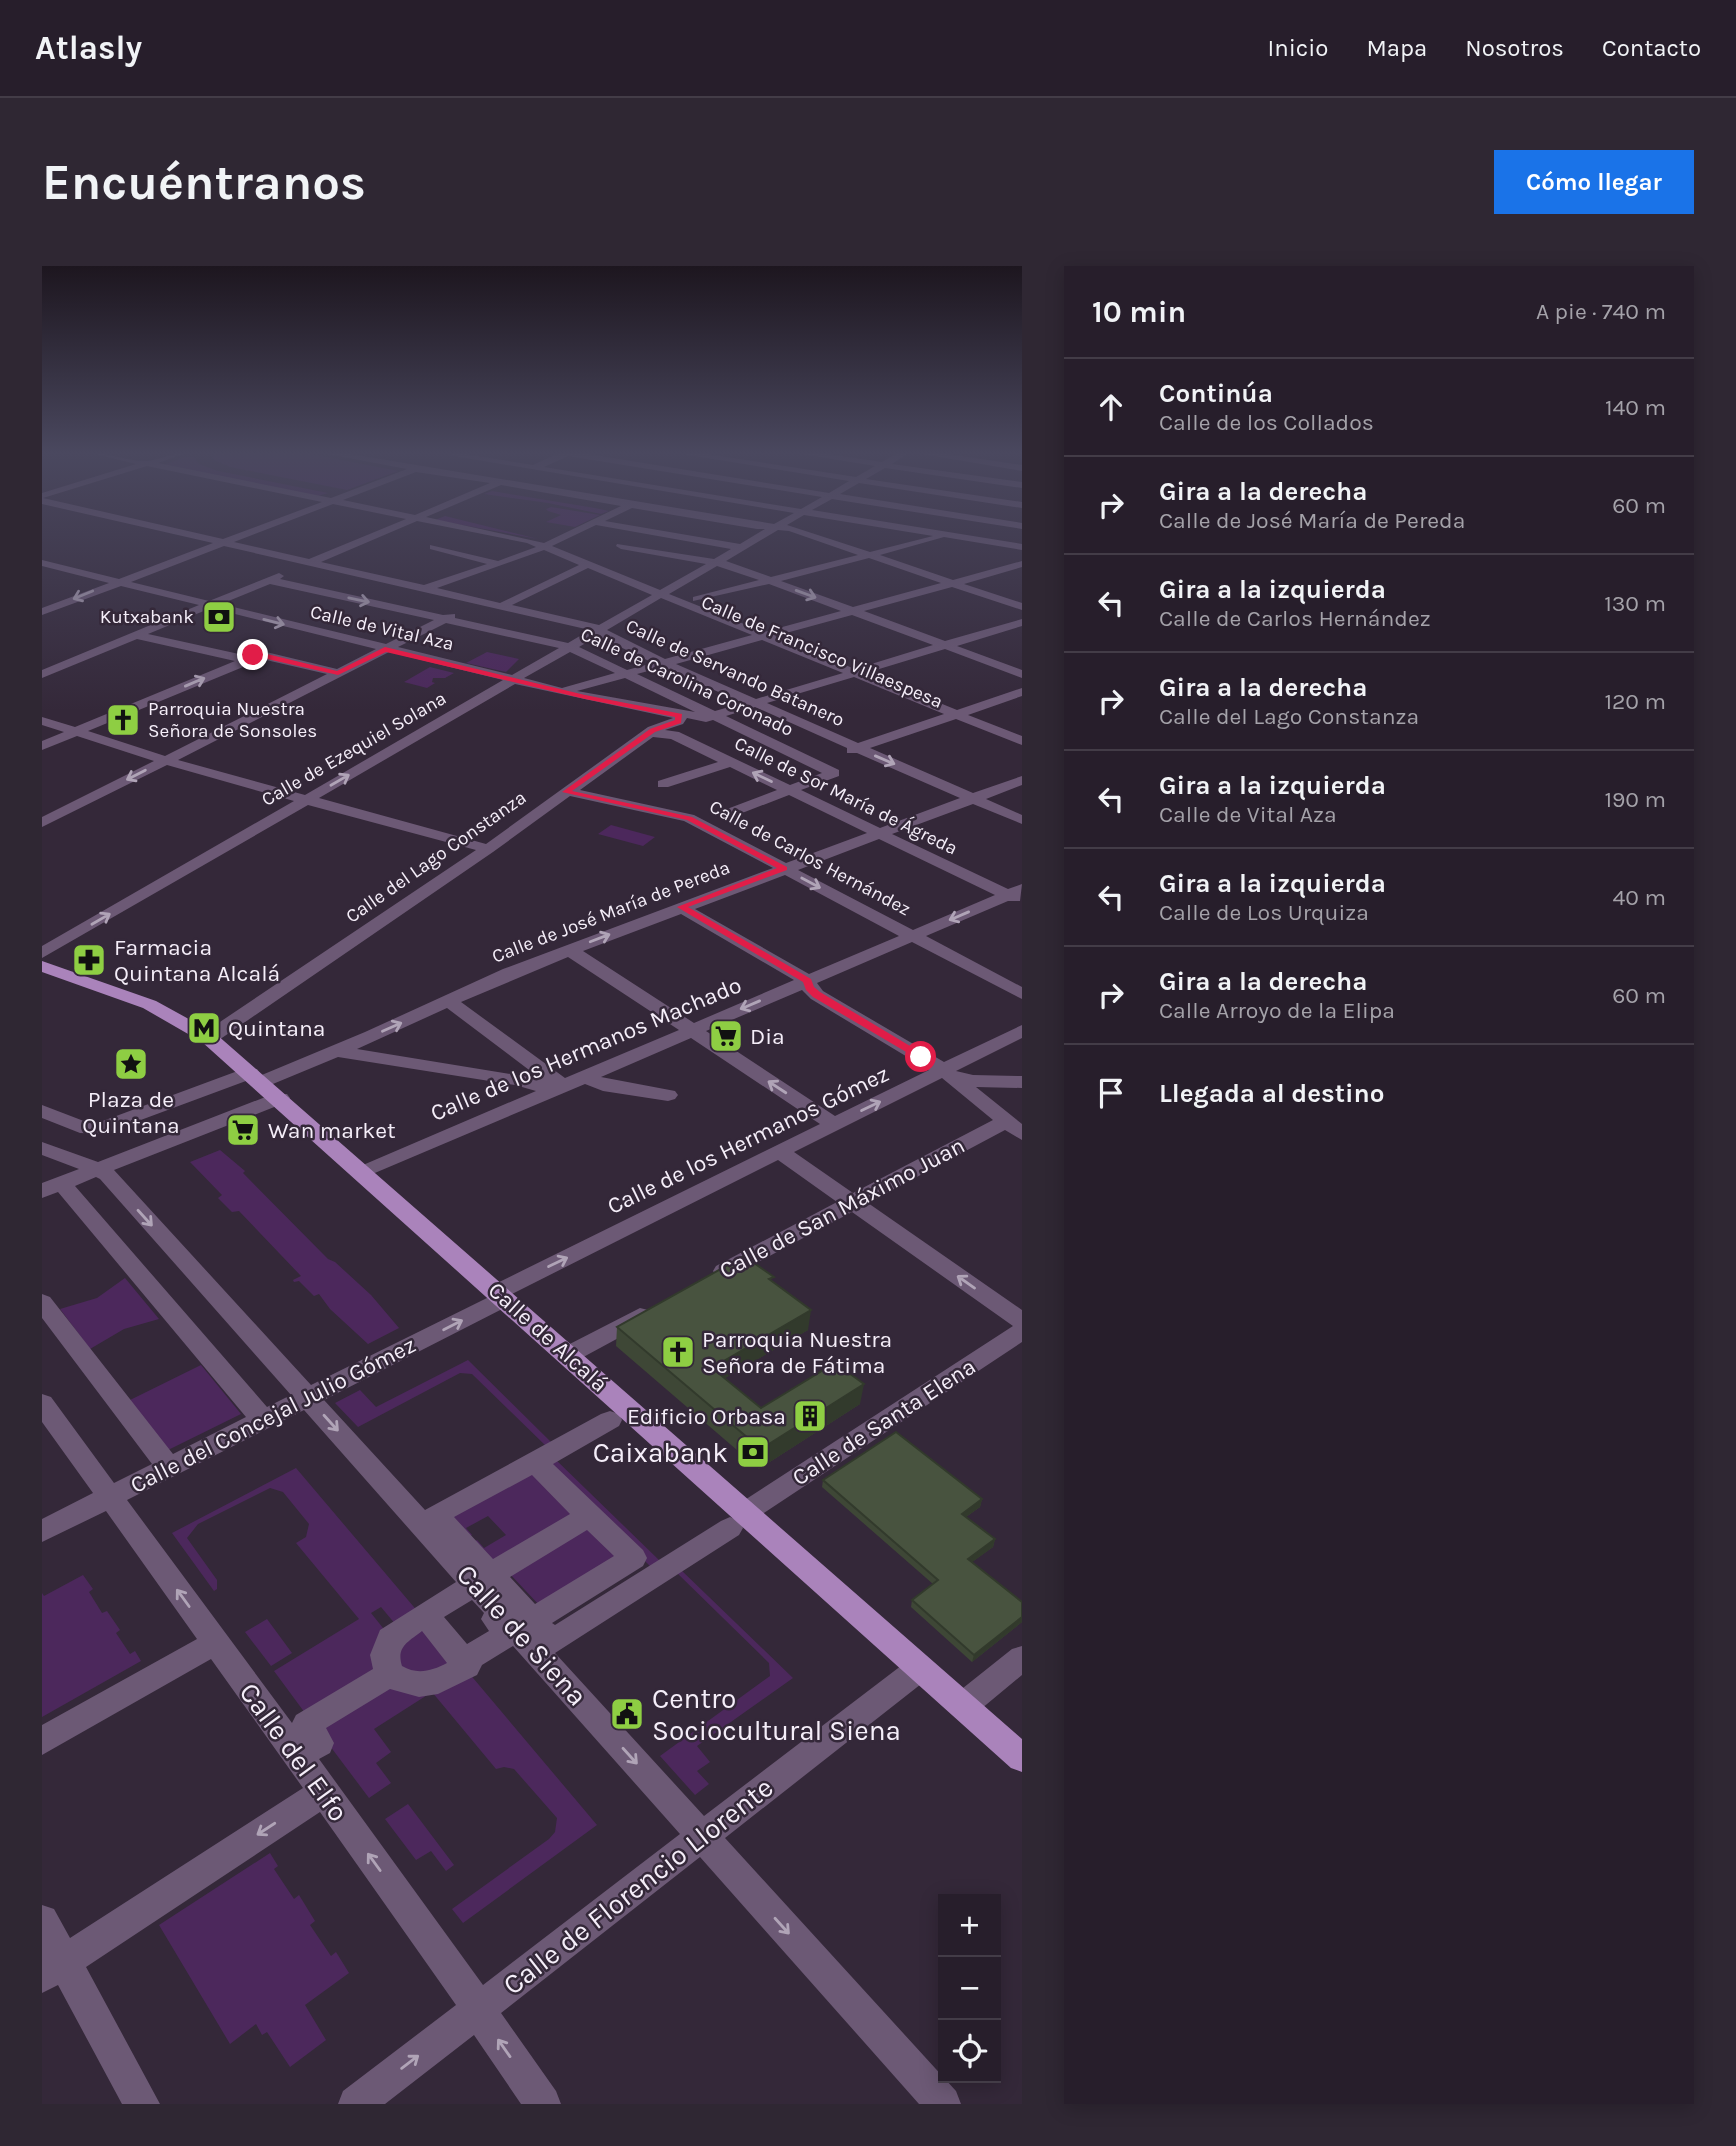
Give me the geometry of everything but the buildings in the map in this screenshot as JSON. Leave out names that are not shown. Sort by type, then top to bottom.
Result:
[{"type":"main road","name":"Calle de Alcalá","points":[[42,966],[163,1011],[192,1025],[209,1038],[568,1355],[738,1520],[920,1668],[1022,1758]]},
{"type":"street","name":"Calle de Servando Batanero","points":[[209,539],[600,629],[606,636],[663,662],[1022,820]]},
{"type":"street","points":[[42,612],[231,539]]},
{"type":"street","points":[[42,674],[365,539]]},
{"type":"street","points":[[519,539],[549,544]]},
{"type":"street","points":[[535,539],[549,544]]},
{"type":"street","points":[[427,589],[529,554],[560,539]]},
{"type":"street","points":[[607,553],[634,539]]},
{"type":"street","points":[[692,539],[744,548]]},
{"type":"street","name":"Calle de Ezequiel Solana","points":[[42,953],[759,539]]},
{"type":"street","points":[[821,539],[1022,607]]},
{"type":"street","points":[[697,599],[926,539]]},
{"type":"street","points":[[972,539],[1022,547]]},
{"type":"street","name":"Calle de Francisco Villaespesa","points":[[549,544],[582,553],[763,635],[815,651],[854,668],[871,668],[972,708],[1021,736]]},
{"type":"street","name":"Calle de Francisco Villaespesa","points":[[549,544],[587,565],[620,578],[697,599],[778,632],[856,673],[956,714],[1021,736]]},
{"type":"street","points":[[621,546],[718,562],[1022,674]]},
{"type":"street","points":[[435,547],[498,564]]},
{"type":"street","name":"Calle de Francisco Villaespesa","points":[[529,554],[1022,756]]},
{"type":"street","name":"Calle de Vital Aza","points":[[42,563],[564,691],[676,714],[715,716]]},
{"type":"street","points":[[564,691],[1022,564]]},
{"type":"street","points":[[502,606],[587,565]]},
{"type":"street","points":[[42,575],[70,570]]},
{"type":"street","name":"Calle de Carolina Coronado","points":[[268,580],[570,647],[627,672],[834,775],[792,791]]},
{"type":"street","points":[[42,823],[481,601]]},
{"type":"street","points":[[670,733],[671,729],[1022,622]]},
{"type":"street","points":[[135,635],[239,657],[267,656],[338,673]]},
{"type":"street","points":[[42,746],[239,664],[243,661],[239,657]]},
{"type":"street","points":[[814,763],[1022,692]]},
{"type":"street","name":"Calle del Lago Constanza","points":[[209,1038],[488,849],[655,729],[678,721],[681,717],[676,714]]},
{"type":"street","points":[[42,721],[79,731],[81,736],[488,849]]},
{"type":"street","name":"Calle de Sor María de Ágreda","points":[[651,734],[670,733],[879,833],[1017,895]]},
{"type":"street","points":[[663,784],[731,762]]},
{"type":"street","name":"Calle de José María de Pereda","points":[[94,1130],[336,1051],[450,1002],[498,977],[1022,780]]},
{"type":"street","points":[[732,812],[792,791]]},
{"type":"street","name":"Calle de Carlos Hernández","points":[[566,792],[689,818],[1022,994]]},
{"type":"street","name":"Calle de los Hermanos Machado","points":[[363,1172],[691,1030],[1017,895]]},
{"type":"street","points":[[681,907],[808,981],[809,988],[817,995],[947,1073],[1014,1127]]},
{"type":"street","points":[[570,950],[834,1125]]},
{"type":"street","points":[[450,1002],[558,1089]]},
{"type":"street","name":"Calle de los Hermanos Gómez","points":[[500,1295],[834,1125],[947,1073],[1022,1031]]},
{"type":"street","points":[[336,1051],[516,1079],[558,1089]]},
{"type":"street","points":[[947,1073],[973,1081],[1022,1082]]},
{"type":"street","points":[[585,1077],[603,1085],[668,1095]]},
{"type":"street","points":[[263,1420],[121,1254],[51,1187],[86,1165],[279,1098]]},
{"type":"street","points":[[42,1111],[94,1130],[94,1135],[82,1143],[86,1165]]},
{"type":"street","name":"Calle de San Máximo Juan","points":[[707,1280],[852,1202],[1014,1127]]},
{"type":"street","points":[[42,1148],[86,1165]]},
{"type":"street","points":[[780,1152],[1022,1321]]},
{"type":"street","name":"Calle de Siena","points":[[86,1165],[308,1398],[477,1582],[943,2104]]},
{"type":"street","name":"Calle del Concejal Julio Gómez","points":[[42,1530],[308,1398],[500,1295]]},
{"type":"street","points":[[42,1302],[169,1467]]},
{"type":"street","points":[[568,1355],[658,1306]]},
{"type":"street","name":"Calle de Santa Elena","points":[[532,1621],[552,1642],[1022,1331]]},
{"type":"street","name":"Calle del Elfo","points":[[42,1403],[479,2009],[498,2041],[543,2104]]},
{"type":"street","points":[[467,1667],[469,1658],[509,1634],[436,1515],[610,1420]]},
{"type":"street","points":[[534,1462],[653,1577]]},
{"type":"street","points":[[467,1667],[429,1686],[412,1686],[389,1674],[384,1655],[390,1639],[425,1614],[589,1516]]},
{"type":"street","points":[[477,1582],[532,1621],[633,1558]]},
{"type":"street","points":[[425,1614],[467,1667]]},
{"type":"street","points":[[42,1741],[215,1643]]},
{"type":"street","points":[[964,1705],[1022,1658]]},
{"type":"street","name":"Calle de Florencio Llorente","points":[[356,2104],[920,1668]]},
{"type":"street","points":[[298,1756],[319,1743],[307,1724],[389,1674]]},
{"type":"street","points":[[53,1969],[323,1792]]},
{"type":"street","points":[[42,1920],[53,1969],[142,2104]]},
{"type":"shaded area","points":[[487,652],[519,659],[506,672],[466,663]]},
{"type":"shaded area","points":[[430,667],[454,673],[445,678],[433,678],[432,682],[435,683],[427,688],[404,682]]},
{"type":"shaded area","points":[[611,825],[655,837],[643,846],[598,834]]},
{"type":"shaded area","points":[[220,1150],[245,1171],[243,1173],[328,1259],[335,1262],[371,1295],[399,1328],[368,1344],[330,1309],[319,1294],[314,1296],[299,1281],[294,1282],[293,1280],[301,1276],[239,1211],[232,1212],[218,1198],[222,1195],[190,1162]]},
{"type":"shaded area","points":[[125,1278],[159,1319],[124,1329],[90,1349],[60,1309],[97,1298]]},
{"type":"shaded area","points":[[468,1360],[552,1443],[546,1446],[472,1374],[460,1373],[358,1427],[335,1403],[360,1390],[376,1407]]},
{"type":"shaded area","points":[[201,1365],[241,1414],[166,1451],[128,1401]]},
{"type":"shaded area","points":[[553,1457],[660,1561],[651,1567],[544,1461]]},
{"type":"shaded area","points":[[296,1468],[419,1613],[396,1625],[381,1607],[371,1613],[387,1633],[380,1668],[305,1713],[274,1671],[359,1619],[296,1543],[306,1537],[309,1524],[283,1492],[270,1488],[198,1524],[187,1538],[217,1580],[217,1589],[214,1591],[172,1533]]},
{"type":"shaded area","points":[[529,1469],[579,1511],[492,1568],[471,1544],[477,1540],[484,1548],[506,1535],[488,1516],[466,1528],[472,1535],[466,1539],[446,1516]]},
{"type":"shaded area","points":[[589,1523],[623,1556],[541,1607],[508,1572]]},
{"type":"shaded area","points":[[680,1569],[793,1678],[697,1746],[710,1762],[697,1771],[709,1784],[695,1795],[660,1756],[770,1676],[769,1663],[676,1572]]},
{"type":"shaded area","points":[[83,1575],[93,1589],[89,1592],[102,1613],[107,1611],[120,1630],[116,1633],[130,1654],[135,1651],[141,1661],[42,1717],[42,1593],[44,1596]]},
{"type":"shaded area","points":[[267,1619],[292,1653],[271,1666],[245,1632]]},
{"type":"shaded area","points":[[427,1622],[460,1661],[409,1681],[391,1651]]},
{"type":"shaded area","points":[[468,1672],[597,1825],[463,1923],[452,1909],[549,1839],[555,1832],[557,1818],[514,1769],[496,1769],[432,1692],[374,1729],[391,1752],[376,1763],[391,1783],[369,1798],[318,1730],[382,1685]]},
{"type":"shaded area","points":[[408,1804],[454,1865],[446,1871],[431,1851],[416,1860],[385,1819]]},
{"type":"shaded area","points":[[270,1853],[278,1866],[274,1869],[294,1899],[299,1895],[315,1921],[310,1925],[331,1956],[336,1952],[349,1973],[305,2005],[326,2040],[290,2067],[267,2032],[262,2035],[256,2024],[230,2044],[159,1925]]},
{"type":"place","name":"Kutxabank","points":[[219,617]]},
{"type":"place","name":"Parroquia Nuestra Señora de Sonsoles","points":[[123,720]]},
{"type":"place","name":"Farmacia Quintana Alcalá","points":[[89,960]]},
{"type":"place","name":"Quintana","points":[[204,1028]]},
{"type":"place","name":"Dia","points":[[726,1036]]},
{"type":"place","name":"Plaza de Quintana","points":[[131,1064]]},
{"type":"place","name":"Wan market","points":[[243,1130]]},
{"type":"place","name":"Parroquia Nuestra Señora de Fátima","points":[[678,1352]]},
{"type":"place","name":"Edificio Orbasa","points":[[810,1416]]},
{"type":"place","name":"Caixabank","points":[[753,1452]]},
{"type":"place","name":"Centro Sociocultural Siena","points":[[627,1714]]},
{"type":"route","points":[[253,655],[338,673],[385,649],[616,704],[679,715],[681,719],[653,730],[566,792],[689,818],[784,869],[681,907],[808,981],[809,988],[817,995],[921,1057]]}]
